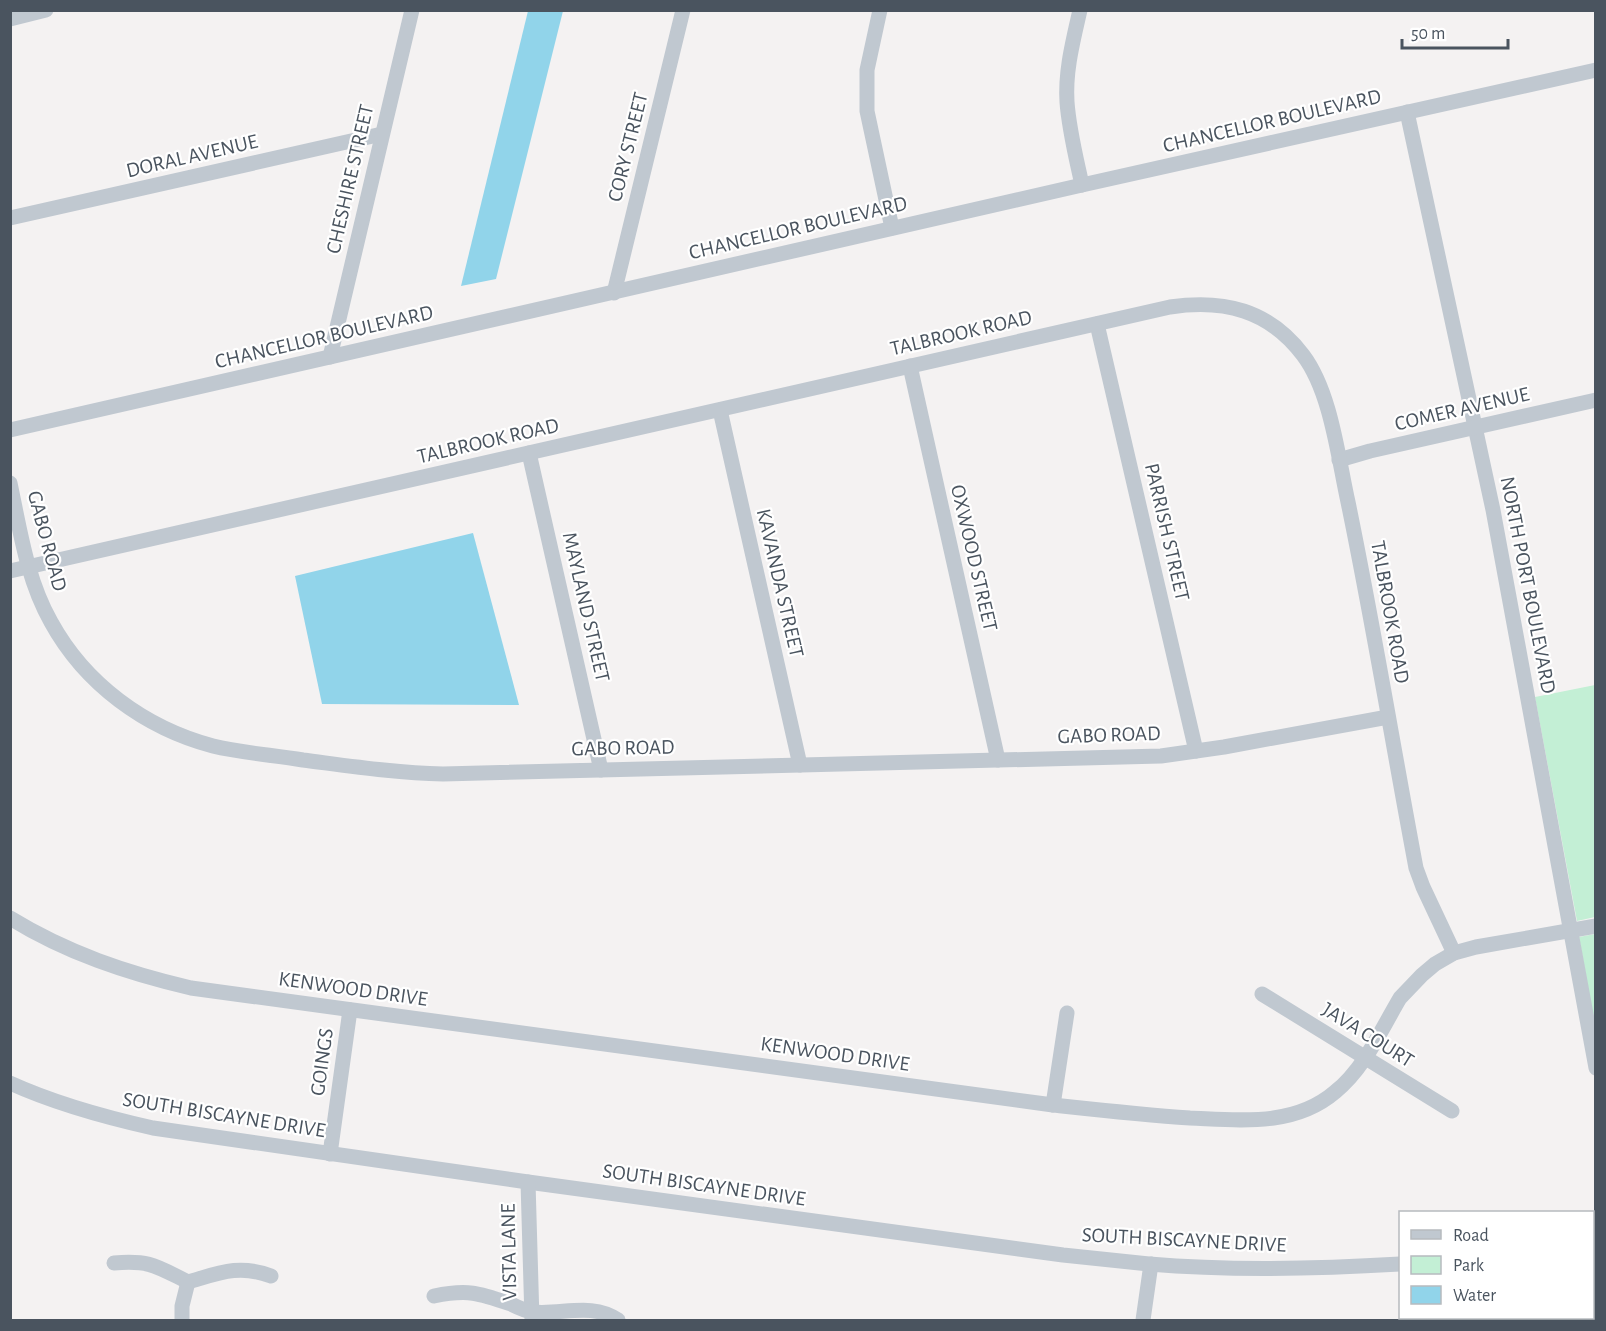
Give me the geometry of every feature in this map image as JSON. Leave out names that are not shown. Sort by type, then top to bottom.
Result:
[{"type":"street","points":[[10,19],[46,10]]},
{"type":"street","name":"CHESHIRE STREET","points":[[330,357],[412,10]]},
{"type":"street","name":"CORY STREET","points":[[614,293],[683,10]]},
{"type":"street","points":[[880,10],[867,70],[867,111],[892,228]]},
{"type":"street","points":[[1080,10],[1070,51],[1067,101],[1082,184]]},
{"type":"street","name":"CHANCELLOR BOULEVARD","points":[[10,430],[1082,184],[1596,70]]},
{"type":"street","name":"NORTH PORT BOULEVARD","points":[[1407,112],[1496,522],[1596,1068]]},
{"type":"street","name":"DORAL AVENUE","points":[[10,218],[382,134]]},
{"type":"street","name":"TALBROOK ROAD","points":[[10,571],[1170,307],[1196,303],[1232,307],[1261,318],[1277,328],[1292,342],[1313,370],[1326,401],[1416,868],[1454,953]]},
{"type":"street","name":"PARRISH STREET","points":[[1097,324],[1196,751]]},
{"type":"street","name":"OXWOOD STREET","points":[[909,366],[998,760]]},
{"type":"street","name":"COMER AVENUE","points":[[1339,460],[1596,400]]},
{"type":"street","name":"KAVANDA STREET","points":[[720,410],[800,765]]},
{"type":"street","name":"MAYLAND STREET","points":[[529,453],[601,770]]},
{"type":"street","name":"GABO ROAD","points":[[10,483],[28,567],[50,621],[66,647],[86,671],[108,692],[162,727],[190,739],[233,750],[403,773],[443,774],[1161,756],[1388,717]]},
{"type":"street","name":"KENWOOD DRIVE","points":[[10,918],[64,948],[139,976],[191,988],[1053,1105],[1143,1115],[1249,1120],[1274,1118],[1301,1112],[1326,1100],[1345,1084],[1400,998],[1435,964],[1454,953],[1596,926]]},
{"type":"street","name":"JAVA COURT","points":[[1262,994],[1452,1111]]},
{"type":"street","name":"GOINGS","points":[[330,1154],[350,1010]]},
{"type":"street","points":[[1053,1105],[1066,1012]]},
{"type":"street","name":"SOUTH BISCAYNE DRIVE","points":[[10,1083],[98,1115],[153,1128],[1063,1255],[1151,1264],[1297,1267],[1399,1264]]},
{"type":"street","name":"VISTA LANE","points":[[528,1182],[532,1316]]},
{"type":"street","points":[[114,1263],[132,1261],[149,1263],[188,1282],[235,1269],[258,1271],[271,1276]]},
{"type":"street","points":[[1143,1320],[1151,1264]]},
{"type":"street","points":[[182,1320],[182,1306],[188,1282]]},
{"type":"street","points":[[434,1296],[472,1292],[532,1316],[593,1310],[618,1320]]},
{"type":"green space","points":[[1595,685],[1595,917],[1577,921],[1535,697]]},
{"type":"green space","points":[[1595,934],[1595,1026],[1579,937]]},
{"type":"water","points":[[528,11],[563,11],[496,279],[461,286]]},
{"type":"water","points":[[473,533],[519,705],[322,704],[295,576]]}]
